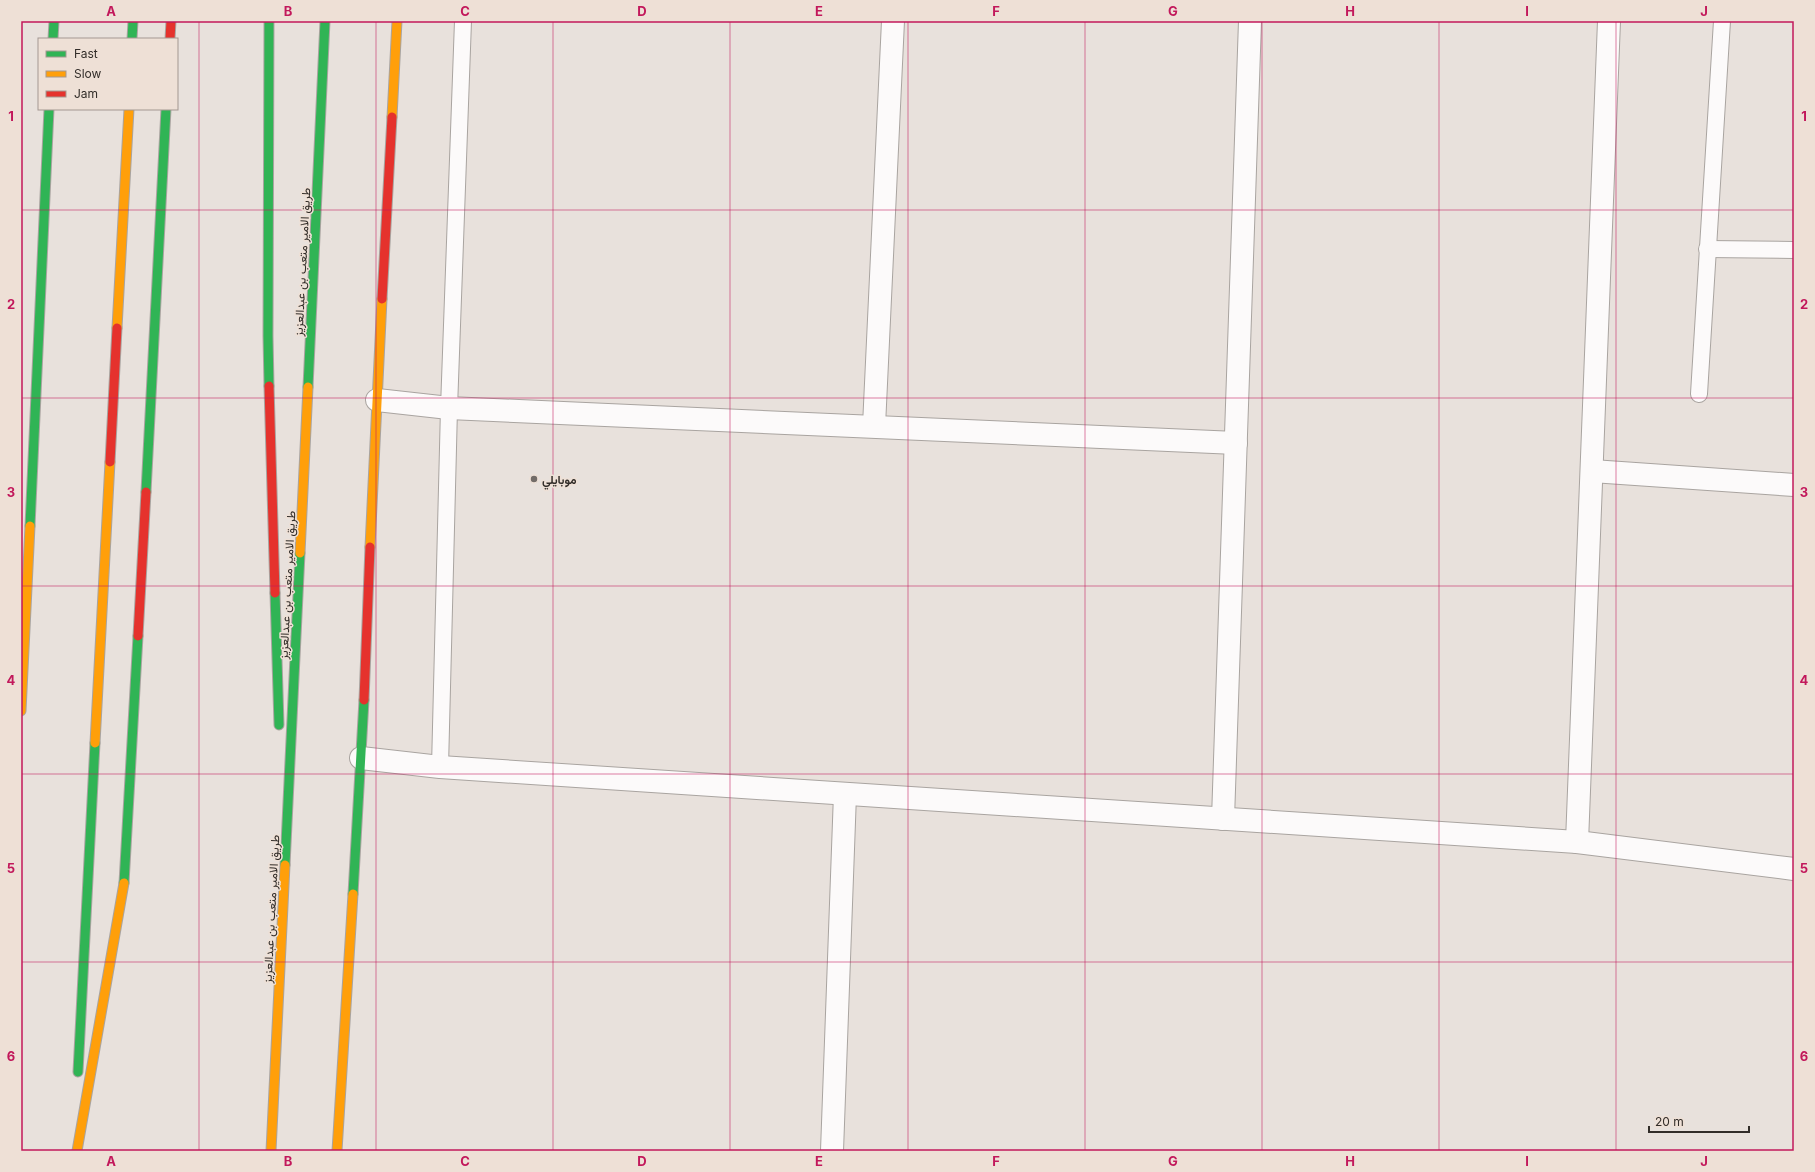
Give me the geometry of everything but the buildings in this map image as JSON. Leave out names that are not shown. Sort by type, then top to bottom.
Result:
[{"type":"main road","points":[[53,38],[54,21]]},
{"type":"main road","points":[[132,38],[133,21]]},
{"type":"main road","points":[[170,38],[171,21]]},
{"type":"main road","points":[[269,21],[268,336],[279,733]]},
{"type":"main road","name":"طريق الامير متعب بن عبدالعزيز","points":[[271,1151],[325,21]]},
{"type":"main road","points":[[337,1151],[361,758],[377,400],[397,21]]},
{"type":"main road","points":[[21,711],[49,110]]},
{"type":"main road","points":[[78,1079],[129,110]]},
{"type":"main road","points":[[75,1151],[126,873],[166,110]]},
{"type":"main road","points":[[280,765],[284,900]]},
{"type":"main road","points":[[75,1151],[77,1095]]},
{"type":"street","points":[[874,426],[893,21]]},
{"type":"street","points":[[1223,819],[1250,21]]},
{"type":"street","points":[[1577,842],[1609,21]]},
{"type":"street","points":[[377,400],[449,408],[1236,443]]},
{"type":"street","points":[[1592,471],[1794,485]]},
{"type":"street","points":[[361,758],[440,767],[1577,842],[1794,869]]},
{"type":"street","points":[[832,1151],[845,794]]},
{"type":"lane","points":[[440,767],[449,408],[463,21]]},
{"type":"lane","points":[[1699,394],[1722,21]]},
{"type":"lane","points":[[1707,249],[1794,250]]},
{"type":"traffic: fast","points":[[53,38],[54,21]]},
{"type":"traffic: fast","points":[[132,38],[133,21]]},
{"type":"traffic: fast","points":[[269,21],[269,386]]},
{"type":"traffic: fast","points":[[308,387],[325,21]]},
{"type":"traffic: fast","points":[[30,526],[49,110]]},
{"type":"traffic: fast","points":[[146,492],[166,110]]},
{"type":"traffic: fast","points":[[285,865],[300,553]]},
{"type":"traffic: fast","points":[[275,593],[279,725]]},
{"type":"traffic: fast","points":[[124,883],[138,636]]},
{"type":"traffic: fast","points":[[353,894],[364,700]]},
{"type":"traffic: fast","points":[[78,1072],[95,743]]},
{"type":"traffic: slow","points":[[392,117],[397,21]]},
{"type":"traffic: slow","points":[[117,328],[129,110]]},
{"type":"traffic: slow","points":[[370,547],[382,299]]},
{"type":"traffic: slow","points":[[300,553],[308,387]]},
{"type":"traffic: slow","points":[[95,743],[110,462]]},
{"type":"traffic: slow","points":[[21,711],[30,526]]},
{"type":"traffic: slow","points":[[271,1151],[285,865]]},
{"type":"traffic: slow","points":[[77,1151],[124,883]]},
{"type":"traffic: slow","points":[[337,1151],[353,894]]},
{"type":"traffic: jam","points":[[170,38],[171,21]]},
{"type":"traffic: jam","points":[[382,299],[392,117]]},
{"type":"traffic: jam","points":[[110,462],[117,328]]},
{"type":"traffic: jam","points":[[269,386],[275,593]]},
{"type":"traffic: jam","points":[[138,636],[146,492]]},
{"type":"traffic: jam","points":[[364,700],[370,547]]},
{"type":"place","name":"موبايلي","points":[[534,479]]}]
